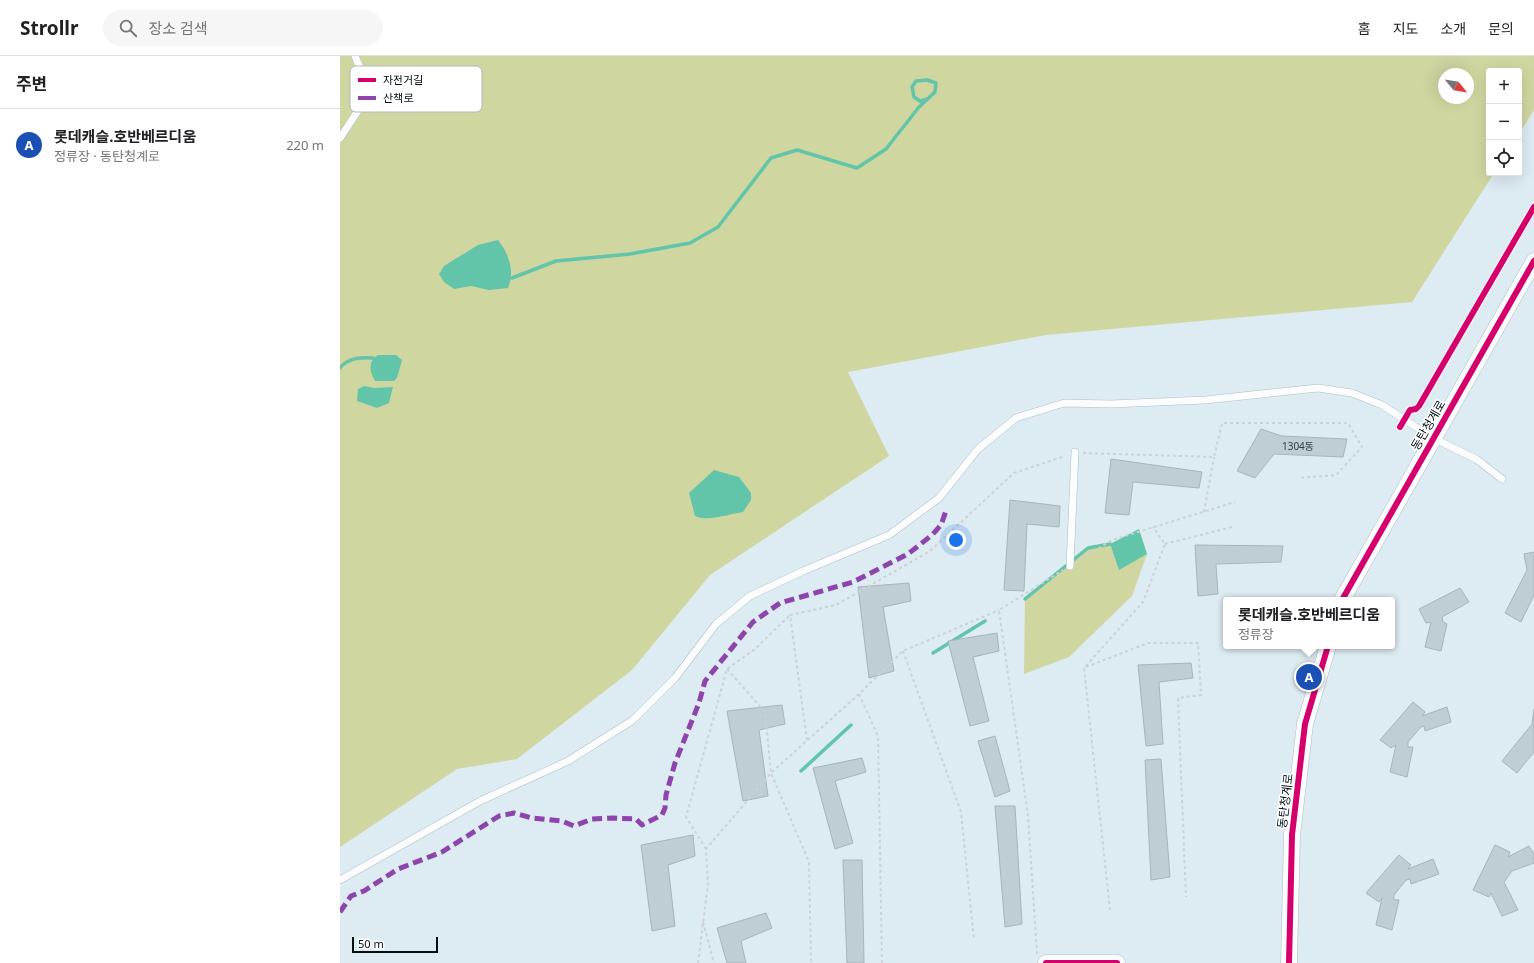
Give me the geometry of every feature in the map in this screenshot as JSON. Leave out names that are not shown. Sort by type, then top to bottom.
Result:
[{"type":"street","name":"동탄청계로","points":[[1344,597],[1534,261]]},
{"type":"street","name":"동탄청계로","points":[[1289,963],[1292,835],[1305,724],[1327,649]]},
{"type":"street","points":[[1041,959],[1117,963]]},
{"type":"lane","points":[[355,56],[359,66]]},
{"type":"lane","points":[[340,138],[358,112]]},
{"type":"lane","points":[[340,880],[480,801],[568,761],[633,720],[676,678],[716,624],[750,596],[803,571],[890,535],[939,498],[978,449],[1016,418],[1064,403],[1111,404],[1205,400],[1318,388],[1352,393],[1382,405],[1433,438],[1476,458],[1502,479]]},
{"type":"lane","points":[[1070,566],[1075,452]]},
{"type":"path","points":[[1204,512],[1222,423],[1348,423],[1362,447],[1336,475],[1299,478]]},
{"type":"path","points":[[698,963],[702,921],[708,884],[706,849],[686,817],[727,669],[755,649],[790,615],[836,605],[930,551],[1014,473],[1075,452],[1214,457]]},
{"type":"path","points":[[706,849],[771,773],[859,694],[903,651],[999,610],[1112,540],[1235,502]]},
{"type":"path","points":[[1154,527],[1166,544]]},
{"type":"path","points":[[1166,544],[1232,527]]},
{"type":"path","points":[[1110,910],[1084,668],[1143,602],[1166,544]]},
{"type":"path","points":[[999,610],[1028,816],[1041,959]]},
{"type":"path","points":[[790,615],[807,740]]},
{"type":"path","points":[[1084,668],[1148,643],[1198,643],[1201,695],[1178,698],[1186,897]]},
{"type":"path","points":[[903,651],[961,812],[974,940]]},
{"type":"path","points":[[727,669],[765,712],[771,773],[809,862],[811,963]]},
{"type":"path","points":[[859,694],[878,736],[882,963]]},
{"type":"path","points":[[702,921],[714,963]]},
{"type":"shaded area","points":[[340,56],[1534,56],[1534,110],[1522,129],[1522,68],[1486,68],[1486,176],[1492,176],[1412,302],[1046,335],[848,372],[889,456],[710,575],[632,670],[517,759],[457,769],[340,847]]},
{"type":"shaded area","points":[[498,240],[502,245],[510,263],[511,275],[508,288],[489,290],[471,286],[454,289],[444,282],[439,274],[444,266],[478,245]]},
{"type":"shaded area","points":[[378,355],[396,355],[402,360],[397,378],[394,381],[375,381],[370,367],[372,361]]},
{"type":"shaded area","points":[[364,386],[374,388],[393,387],[389,403],[377,408],[357,401],[358,389]]},
{"type":"shaded area","points":[[714,470],[739,477],[751,493],[751,500],[743,512],[712,518],[700,518],[695,516],[689,493]]},
{"type":"shaded area","points":[[1139,529],[1147,554],[1119,570],[1110,544]]},
{"type":"shaded area","points":[[1110,544],[1119,569],[1147,554],[1132,596],[1069,657],[1024,674],[1025,599],[1088,548]]},
{"type":"building","points":[[1261,429],[1282,436],[1347,439],[1343,457],[1274,454],[1255,478],[1237,471]]},
{"type":"building","points":[[1111,459],[1202,472],[1199,488],[1133,482],[1129,515],[1105,513]]},
{"type":"building","points":[[1010,500],[1060,506],[1059,527],[1027,524],[1024,591],[1004,590]]},
{"type":"building","points":[[1195,545],[1283,546],[1281,562],[1216,564],[1218,594],[1198,596]]},
{"type":"building","points":[[1534,552],[1534,595],[1521,622],[1505,613],[1527,570],[1524,554]]},
{"type":"building","points":[[909,583],[911,601],[883,607],[894,671],[869,678],[858,587]]},
{"type":"building","points":[[1460,588],[1469,602],[1442,617],[1443,622],[1447,624],[1441,651],[1425,647],[1431,622],[1426,623],[1419,609]]},
{"type":"building","points":[[997,633],[999,651],[973,657],[989,721],[970,726],[948,641]]},
{"type":"building","points":[[1191,663],[1193,678],[1159,682],[1163,744],[1146,746],[1138,665]]},
{"type":"building","points":[[1413,702],[1425,712],[1422,716],[1447,707],[1451,722],[1425,731],[1424,726],[1421,727],[1408,742],[1408,747],[1413,747],[1407,777],[1390,772],[1396,745],[1391,748],[1380,740]]},
{"type":"building","points":[[782,705],[785,724],[759,730],[768,796],[743,801],[727,711]]},
{"type":"building","points":[[1534,709],[1534,752],[1517,773],[1502,761],[1532,724]]},
{"type":"building","points":[[995,736],[1010,791],[995,797],[978,741]]},
{"type":"building","points":[[862,758],[866,772],[835,781],[853,843],[835,849],[813,768]]},
{"type":"building","points":[[1161,759],[1170,877],[1151,880],[1145,760]]},
{"type":"building","points":[[995,806],[1015,806],[1022,924],[1005,927]]},
{"type":"building","points":[[693,835],[695,856],[668,865],[675,926],[652,931],[641,845]]},
{"type":"building","points":[[1495,845],[1510,852],[1508,857],[1529,846],[1534,854],[1534,863],[1512,871],[1504,882],[1518,910],[1502,916],[1491,893],[1489,897],[1473,890]]},
{"type":"building","points":[[1399,855],[1411,865],[1408,869],[1433,859],[1439,874],[1411,884],[1410,879],[1406,880],[1394,895],[1394,900],[1399,900],[1392,930],[1376,925],[1382,898],[1379,902],[1366,893]]},
{"type":"building","points":[[843,860],[862,860],[864,963],[847,963]]},
{"type":"building","points":[[766,913],[772,928],[741,941],[746,963],[727,963],[717,928]]},
{"type":"waterway","points":[[512,278],[556,261],[630,254],[690,243],[718,227],[771,158],[797,150],[857,168],[886,149],[919,107],[935,92],[936,83],[927,80],[916,81],[912,87],[914,97],[920,101],[927,99]]},
{"type":"waterway","points":[[340,368],[351,360],[373,358]]},
{"type":"waterway","points":[[1025,599],[1088,548],[1110,544]]},
{"type":"waterway","points":[[933,653],[985,621]]},
{"type":"waterway","points":[[801,771],[851,725]]},
{"type":"marked path","points":[[340,912],[351,896],[364,891],[398,869],[442,852],[499,816],[514,813],[532,818],[562,821],[574,826],[592,819],[613,818],[636,819],[642,825],[662,815],[665,808],[666,795],[675,763],[699,703],[705,681],[753,622],[780,603],[853,582],[908,554],[932,535],[941,525],[947,508]]},
{"type":"cycle path","points":[[1400,427],[1410,410],[1416,409],[1419,406],[1534,207]]},
{"type":"cycle path","points":[[1344,597],[1534,261]]},
{"type":"cycle path","points":[[1289,963],[1292,835],[1305,724],[1327,649]]},
{"type":"cycle path","points":[[1046,963],[1117,963]]},
{"type":"place","name":"롯데캐슬.호반베르디움","points":[[1309,677]]}]
